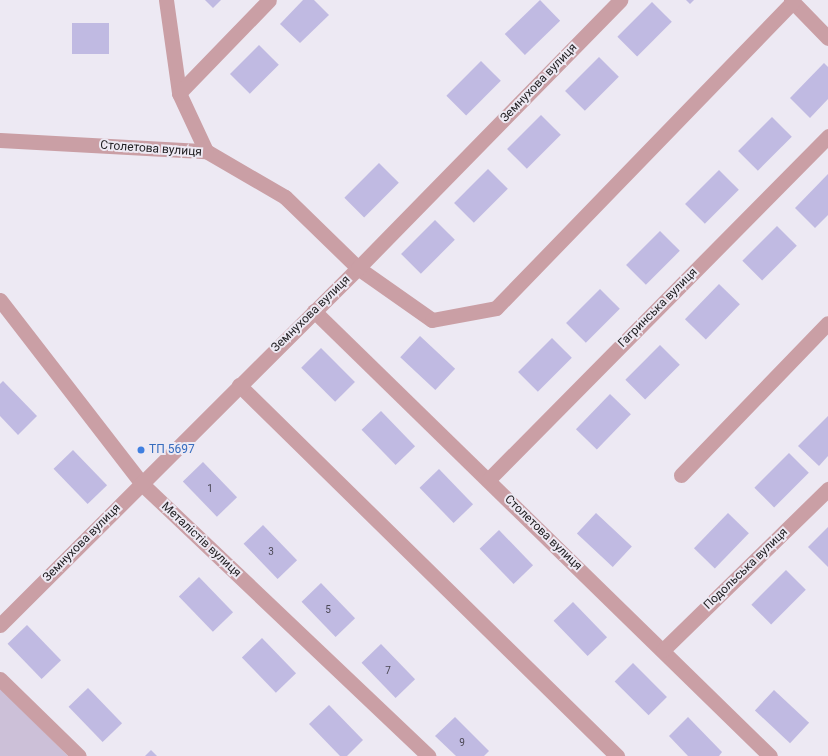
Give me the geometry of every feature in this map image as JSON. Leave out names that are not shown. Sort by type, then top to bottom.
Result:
[{"type":"street","points":[[166,0],[179,93],[206,151]]},
{"type":"street","points":[[179,93],[269,0]]},
{"type":"street","name":"Земнухова вулиця","points":[[0,625],[358,268],[620,0]]},
{"type":"street","points":[[792,1],[828,38]]},
{"type":"street","name":"Столетова вулиця","points":[[0,140],[206,151],[284,197],[358,268],[432,320],[496,308],[792,1]]},
{"type":"street","name":"Гагринська вулиця","points":[[488,480],[828,136]]},
{"type":"street","name":"Металістів вулиця","points":[[0,300],[142,484],[430,756]]},
{"type":"street","name":"Столетова вулиця","points":[[314,311],[770,756]]},
{"type":"street","points":[[681,475],[828,323]]},
{"type":"street","points":[[239,385],[617,756]]},
{"type":"street","name":"Подольська вулиця","points":[[663,650],[828,489]]},
{"type":"street","points":[[0,679],[79,756]]},
{"type":"shaded area","points":[[0,688],[68,756],[0,756]]},
{"type":"building","points":[[205,0],[221,0],[213,8]]},
{"type":"building","points":[[303,0],[314,0],[329,15],[300,43],[280,24]]},
{"type":"building","points":[[540,0],[560,21],[525,55],[505,34]]},
{"type":"building","points":[[686,0],[694,0],[690,4]]},
{"type":"building","points":[[652,2],[672,22],[637,56],[617,37]]},
{"type":"building","points":[[72,23],[109,23],[109,54],[72,54]]},
{"type":"building","points":[[259,45],[279,65],[250,94],[230,74]]},
{"type":"building","points":[[599,57],[619,77],[585,111],[565,91]]},
{"type":"building","points":[[481,61],[501,81],[466,115],[446,96]]},
{"type":"building","points":[[824,63],[828,67],[828,99],[810,118],[790,98]]},
{"type":"building","points":[[541,115],[561,135],[527,169],[507,149]]},
{"type":"building","points":[[772,117],[792,137],[758,171],[738,151]]},
{"type":"building","points":[[379,163],[399,183],[364,217],[344,198]]},
{"type":"building","points":[[488,169],[508,189],[474,223],[454,203]]},
{"type":"building","points":[[719,170],[739,190],[705,224],[685,204]]},
{"type":"building","points":[[828,174],[828,215],[815,228],[795,208]]},
{"type":"building","points":[[435,220],[455,240],[421,274],[401,254]]},
{"type":"building","points":[[777,226],[797,246],[762,280],[742,261]]},
{"type":"building","points":[[660,231],[680,251],[646,285],[626,265]]},
{"type":"building","points":[[719,284],[740,304],[706,339],[685,319]]},
{"type":"building","points":[[600,289],[620,309],[586,343],[566,323]]},
{"type":"building","points":[[420,336],[455,369],[435,390],[400,357]]},
{"type":"building","points":[[552,338],[572,358],[538,392],[518,372]]},
{"type":"building","points":[[660,345],[680,365],[645,399],[625,380]]},
{"type":"building","points":[[321,348],[355,382],[335,402],[301,368]]},
{"type":"building","points":[[3,381],[37,416],[18,435],[0,416],[0,384]]},
{"type":"building","points":[[610,394],[631,414],[597,449],[576,429]]},
{"type":"building","points":[[381,411],[415,446],[396,465],[362,430]]},
{"type":"building","points":[[828,416],[828,456],[819,466],[798,446]]},
{"type":"building","points":[[73,450],[107,485],[88,504],[54,469]]},
{"type":"building","points":[[789,453],[809,473],[774,507],[754,488]]},
{"type":"building","points":[[203,462],[237,497],[217,517],[183,481]]},
{"type":"building","points":[[439,469],[473,504],[454,523],[420,488]]},
{"type":"building","points":[[596,513],[632,546],[613,567],[577,533]]},
{"type":"building","points":[[728,513],[749,533],[715,568],[694,548]]},
{"type":"building","points":[[263,525],[297,560],[278,579],[244,544]]},
{"type":"building","points":[[828,527],[828,567],[808,547]]},
{"type":"building","points":[[499,530],[533,565],[514,584],[480,549]]},
{"type":"building","points":[[786,570],[806,590],[771,624],[751,605]]},
{"type":"building","points":[[199,577],[233,612],[213,632],[179,596]]},
{"type":"building","points":[[321,583],[355,618],[336,637],[302,602]]},
{"type":"building","points":[[573,602],[607,637],[588,656],[554,621]]},
{"type":"building","points":[[27,625],[61,660],[42,679],[8,644]]},
{"type":"building","points":[[262,638],[296,673],[276,693],[242,657]]},
{"type":"building","points":[[381,644],[415,679],[396,698],[362,663]]},
{"type":"building","points":[[633,663],[667,697],[649,715],[615,681]]},
{"type":"building","points":[[88,688],[122,723],[103,742],[69,707]]},
{"type":"building","points":[[774,690],[809,723],[790,743],[755,710]]},
{"type":"building","points":[[329,705],[363,740],[347,756],[340,756],[309,724]]},
{"type":"building","points":[[455,717],[489,751],[484,756],[456,756],[435,736]]},
{"type":"building","points":[[688,717],[722,752],[719,756],[688,756],[669,736]]},
{"type":"building","points":[[151,750],[157,756],[145,756]]},
{"type":"place","name":"ТП 5697","points":[[141,450]]}]
